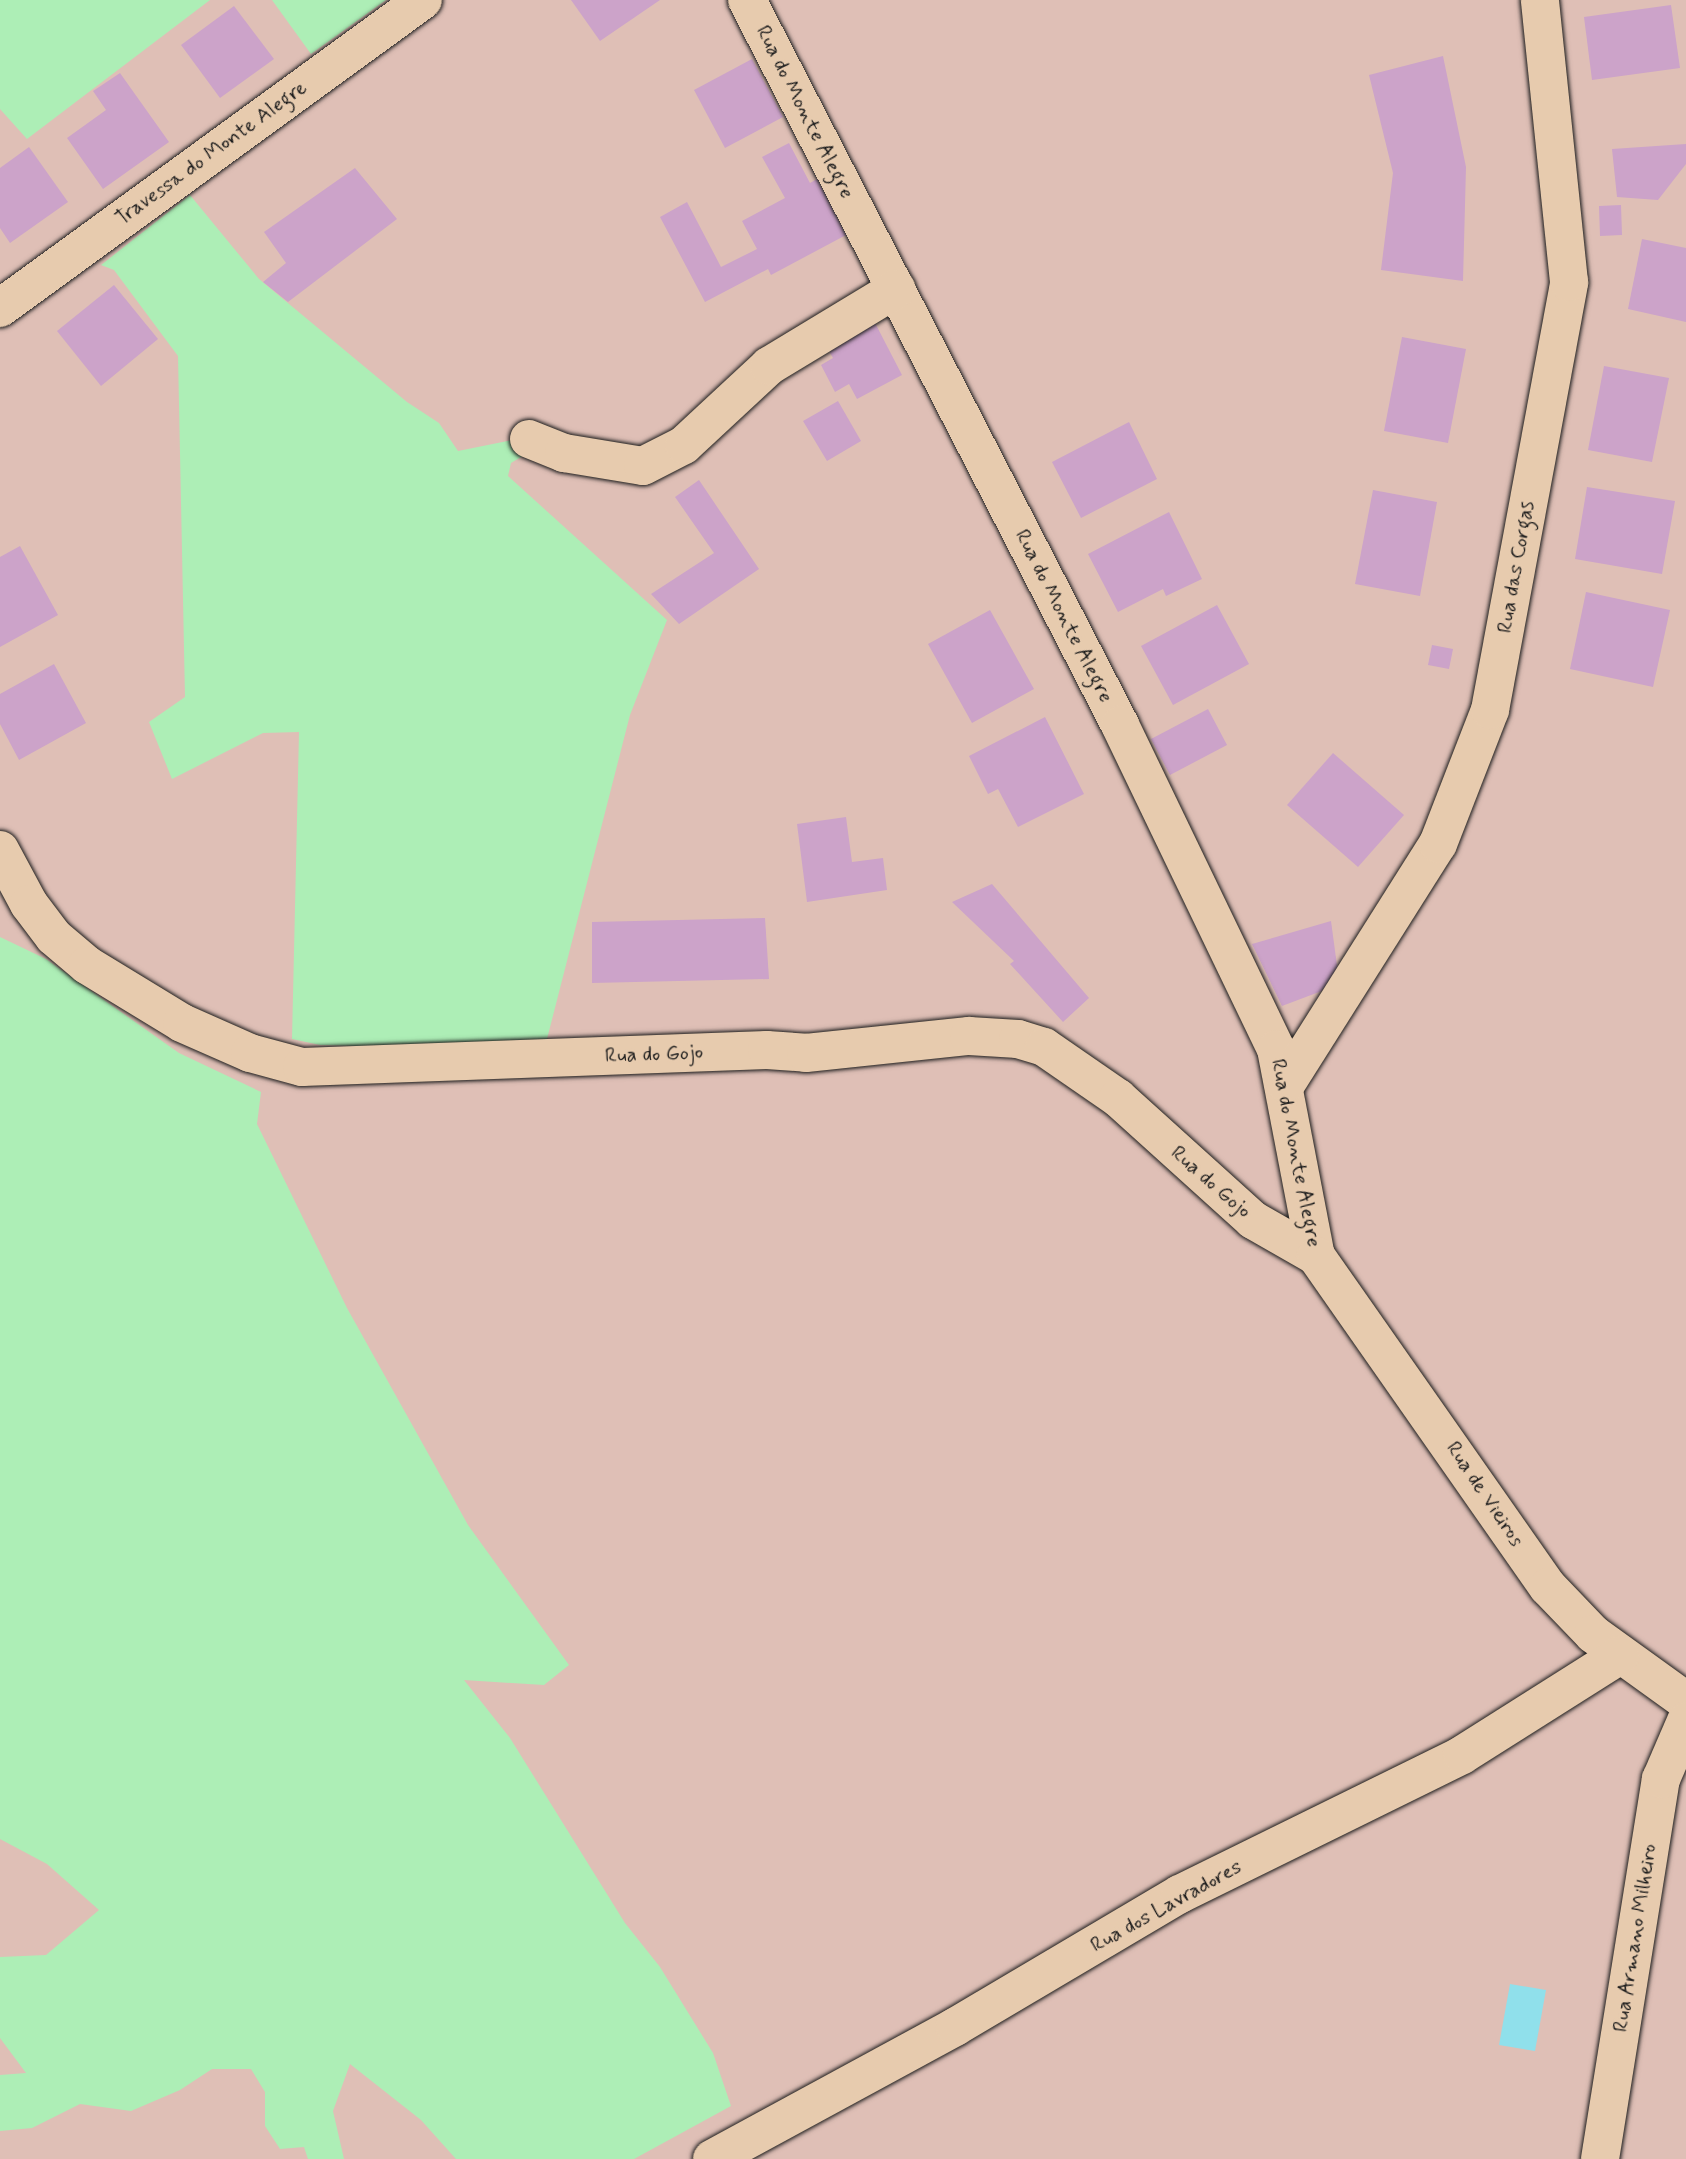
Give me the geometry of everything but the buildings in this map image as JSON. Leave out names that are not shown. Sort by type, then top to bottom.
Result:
[{"type":"street","name":"Travessa do Monte Alegre","points":[[0,308],[423,0]]},
{"type":"street","name":"Rua do Monte Alegre","points":[[747,0],[1120,725],[1276,1049],[1286,1084],[1316,1256]]},
{"type":"street","name":"Rua das Corgas","points":[[1286,1084],[1438,844],[1490,710],[1569,282],[1540,0]]},
{"type":"street","points":[[529,439],[564,453],[643,466],[684,444],[768,366],[896,289]]},
{"type":"street","name":"Rua do Gojo","points":[[0,850],[29,904],[54,937],[88,965],[183,1023],[250,1053],[302,1067],[375,1068],[597,1055],[767,1050],[806,1053],[969,1036],[1018,1039],[1044,1047],[1081,1068],[1253,1220],[1316,1256]]},
{"type":"street","name":"Rua de Vieiros","points":[[1316,1256],[1548,1587],[1592,1634],[1686,1700]]},
{"type":"street","name":"Rua dos Lavradores","points":[[712,2159],[955,2027],[1180,1894],[1462,1755],[1620,1655]]},
{"type":"street","name":"Rua Armano Milheiro","points":[[1600,2159],[1661,1779],[1686,1721]]},
{"type":"green space","points":[[0,0],[210,0],[27,139],[0,109]]},
{"type":"green space","points":[[272,0],[386,0],[311,54]]},
{"type":"green space","points":[[190,195],[259,279],[407,402],[439,423],[458,451],[517,439],[526,454],[511,463],[508,476],[667,620],[630,715],[547,1039],[431,1048],[320,1045],[292,1039],[299,732],[263,733],[172,779],[149,722],[185,697],[178,356],[114,270],[101,265]]},
{"type":"green space","points":[[0,937],[46,959],[179,1053],[261,1092],[257,1124],[347,1308],[468,1525],[569,1665],[544,1685],[464,1680],[510,1738],[625,1923],[660,1967],[713,2053],[731,2106],[634,2159],[456,2159],[421,2120],[350,2064],[333,2111],[344,2159],[308,2159],[304,2147],[280,2149],[265,2126],[265,2092],[251,2069],[212,2069],[180,2090],[131,2111],[80,2104],[32,2128],[0,2131],[0,2075],[26,2073],[0,2038],[0,1957],[46,1955],[99,1910],[47,1864],[0,1839]]},
{"type":"water","points":[[1510,1984],[1546,1990],[1535,2051],[1499,2045]]}]
